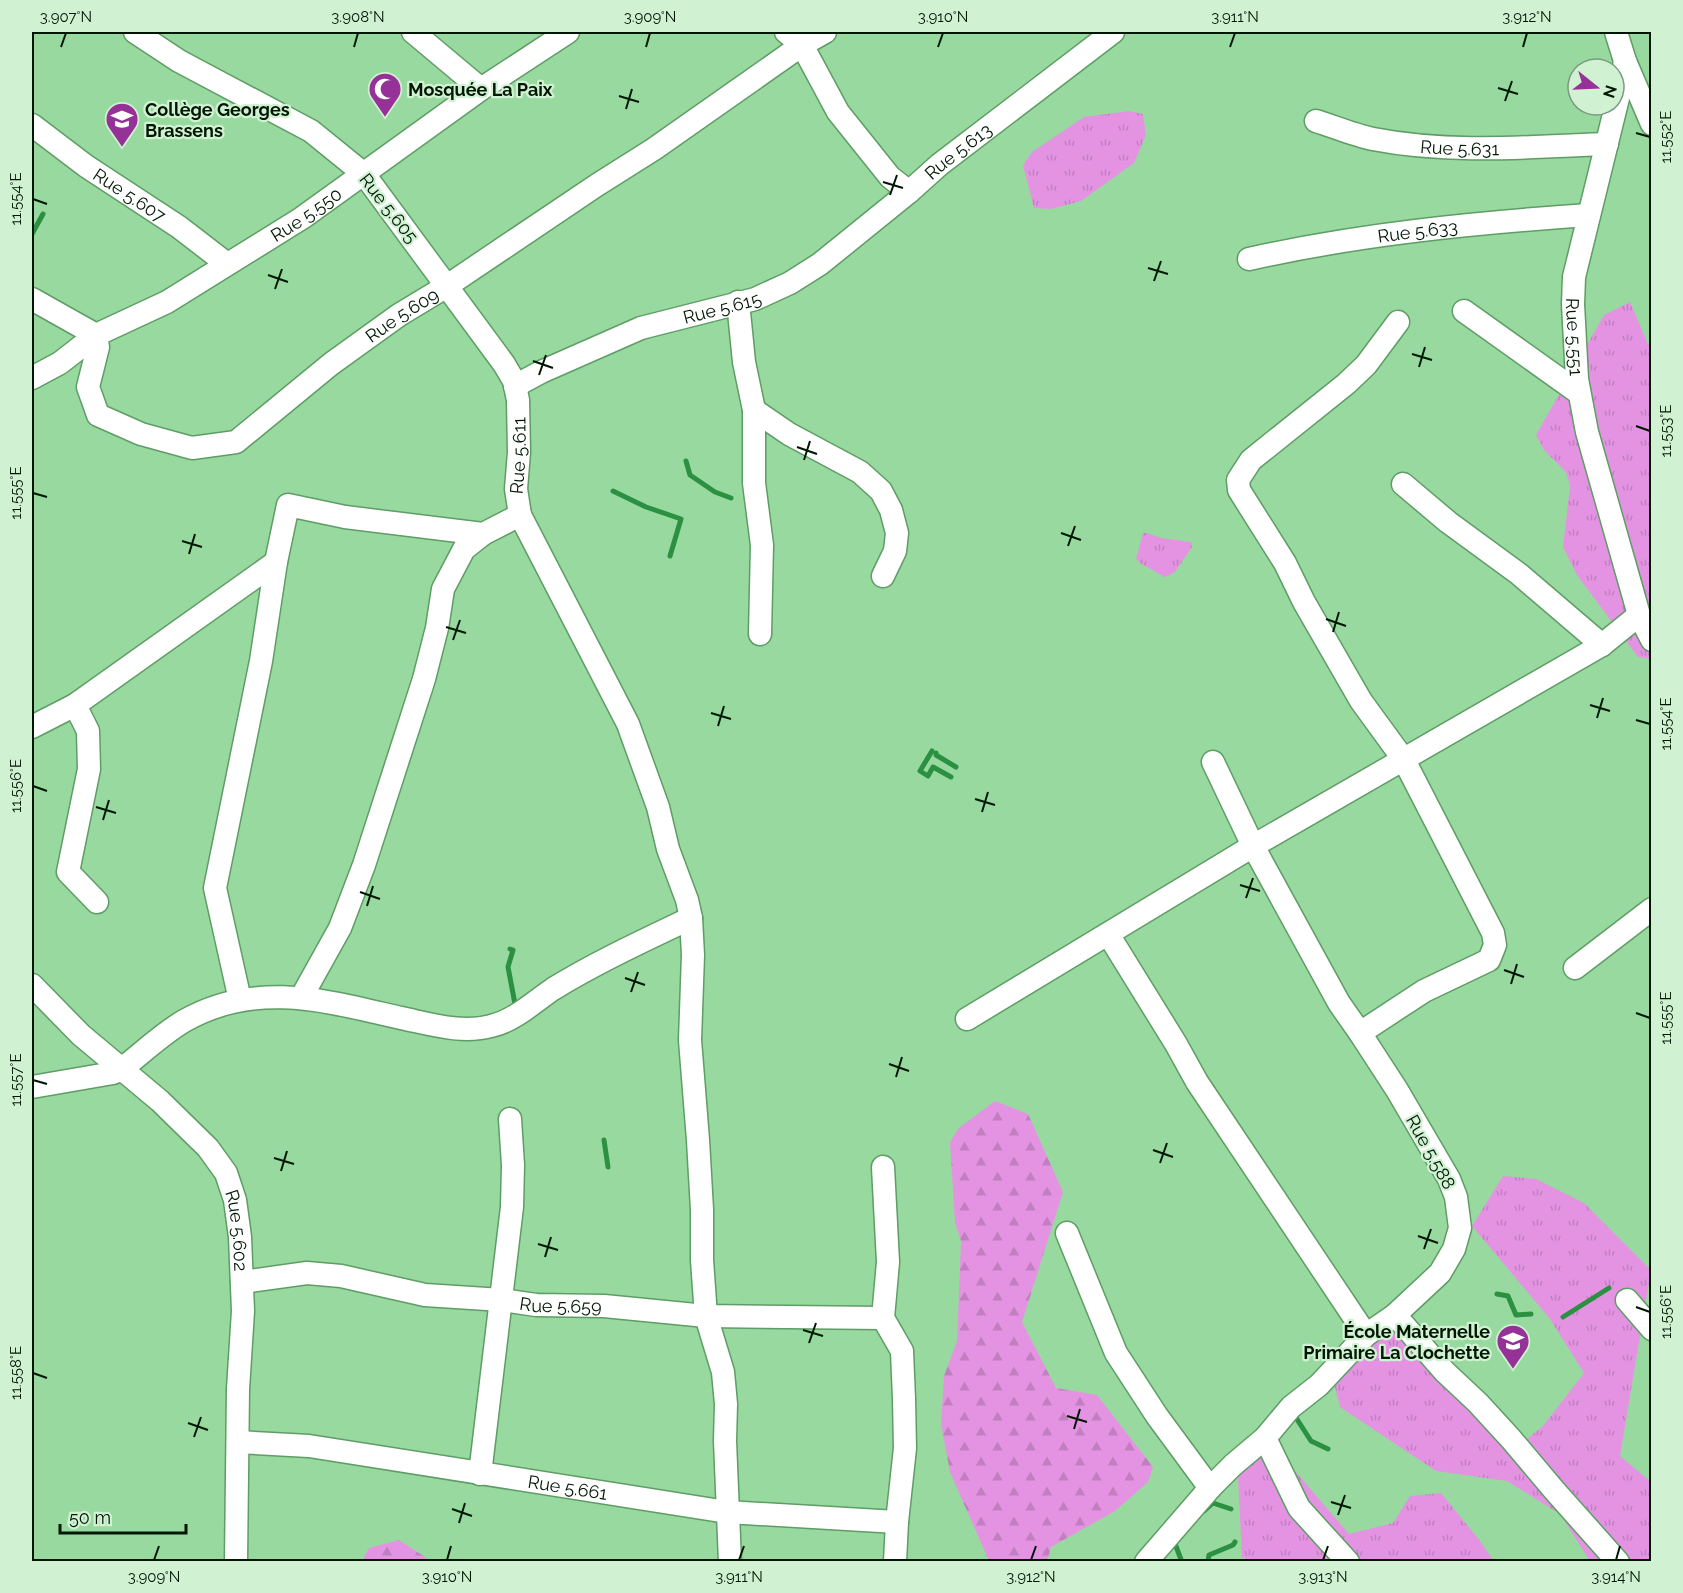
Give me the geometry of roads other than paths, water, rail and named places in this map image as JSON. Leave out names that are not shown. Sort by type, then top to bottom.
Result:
[{"type":"street","name":"Rue 5.605","points":[[135,32],[179,61],[311,131],[364,174],[447,286]]},
{"type":"street","points":[[413,32],[481,89]]},
{"type":"street","name":"Rue 5.550","points":[[32,378],[60,363],[96,335],[167,302],[302,218],[481,89],[568,32]]},
{"type":"street","name":"Rue 5.609","points":[[96,335],[98,347],[88,387],[98,415],[141,434],[192,448],[236,442],[331,364],[399,315],[447,286],[558,210],[654,149],[794,38],[825,32]]},
{"type":"street","name":"Rue 5.613","points":[[794,38],[838,112],[890,177],[909,192],[939,165],[1113,32]]},
{"type":"street","name":"Rue 5.551","points":[[1616,32],[1624,57]]},
{"type":"street","points":[[1626,63],[1652,124]]},
{"type":"street","name":"Rue 5.551","points":[[1613,117],[1574,277],[1577,379],[1587,432],[1639,615],[1652,640]]},
{"type":"street","name":"Rue 5.631","points":[[1316,121],[1371,138],[1415,145],[1481,149],[1607,144]]},
{"type":"street","name":"Rue 5.607","points":[[32,125],[86,166],[179,227],[227,264]]},
{"type":"street","name":"Rue 5.615","points":[[515,386],[541,372],[641,328],[755,299],[790,283],[820,264],[909,192]]},
{"type":"street","name":"Rue 5.633","points":[[1249,259],[1308,246],[1366,237],[1494,222],[1588,215]]},
{"type":"street","name":"Rue 5.611","points":[[301,998],[340,928],[364,865],[424,679],[437,628],[443,589],[464,549],[483,534],[520,515],[516,489],[519,452],[518,400],[515,386],[504,364],[447,286]]},
{"type":"street","points":[[32,299],[96,335]]},
{"type":"street","points":[[738,302],[744,362],[754,410],[754,483],[762,545],[760,634]]},
{"type":"street","points":[[1464,311],[1579,393]]},
{"type":"street","points":[[1360,1033],[1424,992],[1489,960],[1495,945],[1493,933],[1404,760],[1361,701],[1335,659],[1285,562],[1239,490],[1238,480],[1251,460],[1347,384],[1366,365],[1398,322]]},
{"type":"street","points":[[754,410],[789,434],[860,472],[882,491],[891,510],[897,533],[894,551],[883,576]]},
{"type":"street","points":[[1403,484],[1448,522],[1519,574],[1602,645]]},
{"type":"street","points":[[240,1000],[215,888],[261,661],[276,562],[288,505],[345,517],[483,534]]},
{"type":"street","points":[[520,515],[628,724],[658,807],[668,849],[687,900],[691,918],[693,955],[690,1040],[698,1140],[702,1260],[706,1316],[723,1372],[726,1404],[725,1441],[730,1562]]},
{"type":"street","points":[[32,727],[75,705],[276,562]]},
{"type":"street","points":[[967,1019],[1253,846],[1602,645],[1639,615]]},
{"type":"street","points":[[75,705],[88,731],[89,769],[68,872],[98,902]]},
{"type":"street","name":"Rue 5.588","points":[[1158,1557],[1210,1488],[1264,1438],[1291,1407],[1319,1385],[1366,1335],[1395,1315],[1440,1273],[1454,1249],[1460,1228],[1456,1197],[1449,1179],[1397,1090],[1339,1003],[1253,846],[1213,762]]},
{"type":"street","points":[[1575,968],[1652,909]]},
{"type":"street","points":[[32,1086],[113,1073],[123,1068],[183,1022],[211,1008],[267,996],[301,998],[448,1027],[464,1029],[492,1026],[525,1009],[553,989],[587,970],[691,918]]},
{"type":"street","points":[[1108,934],[1208,1100],[1366,1335]]},
{"type":"street","name":"Rue 5.602","points":[[32,985],[81,1035],[160,1101],[208,1148],[226,1173],[235,1200],[240,1237],[243,1311],[238,1389],[236,1562]]},
{"type":"street","points":[[480,1474],[512,1207],[513,1165],[510,1119]]},
{"type":"street","points":[[883,1167],[888,1262],[883,1318],[902,1351],[905,1448],[895,1562]]},
{"type":"street","points":[[1067,1233],[1116,1353],[1157,1416],[1210,1488]]},
{"type":"street","name":"Rue 5.659","points":[[242,1282],[286,1275],[318,1274],[341,1276],[425,1295],[502,1300],[536,1305],[604,1306],[706,1316],[883,1318]]},
{"type":"street","points":[[1627,1300],[1652,1329]]},
{"type":"street","points":[[1395,1315],[1445,1372],[1478,1403],[1618,1562]]},
{"type":"street","points":[[1264,1438],[1299,1508],[1348,1562]]},
{"type":"street","name":"Rue 5.661","points":[[238,1442],[309,1446],[727,1512],[897,1522]]},
{"type":"waterway","points":[[32,234],[43,214]]},
{"type":"waterway","points":[[686,461],[690,475],[715,492],[731,498]]},
{"type":"waterway","points":[[613,491],[646,507],[681,519],[670,556]]},
{"type":"waterway","points":[[932,751],[920,771],[928,776],[933,767],[951,777]]},
{"type":"waterway","points":[[936,753],[956,767]]},
{"type":"waterway","points":[[510,949],[513,950],[508,967],[515,1004]]},
{"type":"waterway","points":[[604,1140],[608,1167]]},
{"type":"waterway","points":[[1563,1317],[1609,1288]]},
{"type":"waterway","points":[[1497,1294],[1508,1296],[1516,1315],[1531,1314]]},
{"type":"waterway","points":[[1293,1413],[1311,1441],[1328,1449]]},
{"type":"waterway","points":[[1204,1511],[1213,1503],[1231,1509]]},
{"type":"waterway","points":[[1174,1541],[1182,1562]]},
{"type":"waterway","points":[[1206,1562],[1209,1555],[1235,1542]]},
{"type":"place","name":"Mosquée La Paix","points":[[385,118]]},
{"type":"place","name":"Collège Georges Brassens","points":[[122,148]]},
{"type":"place","name":"École Maternelle Primaire La Clochette","points":[[1513,1370]]}]
